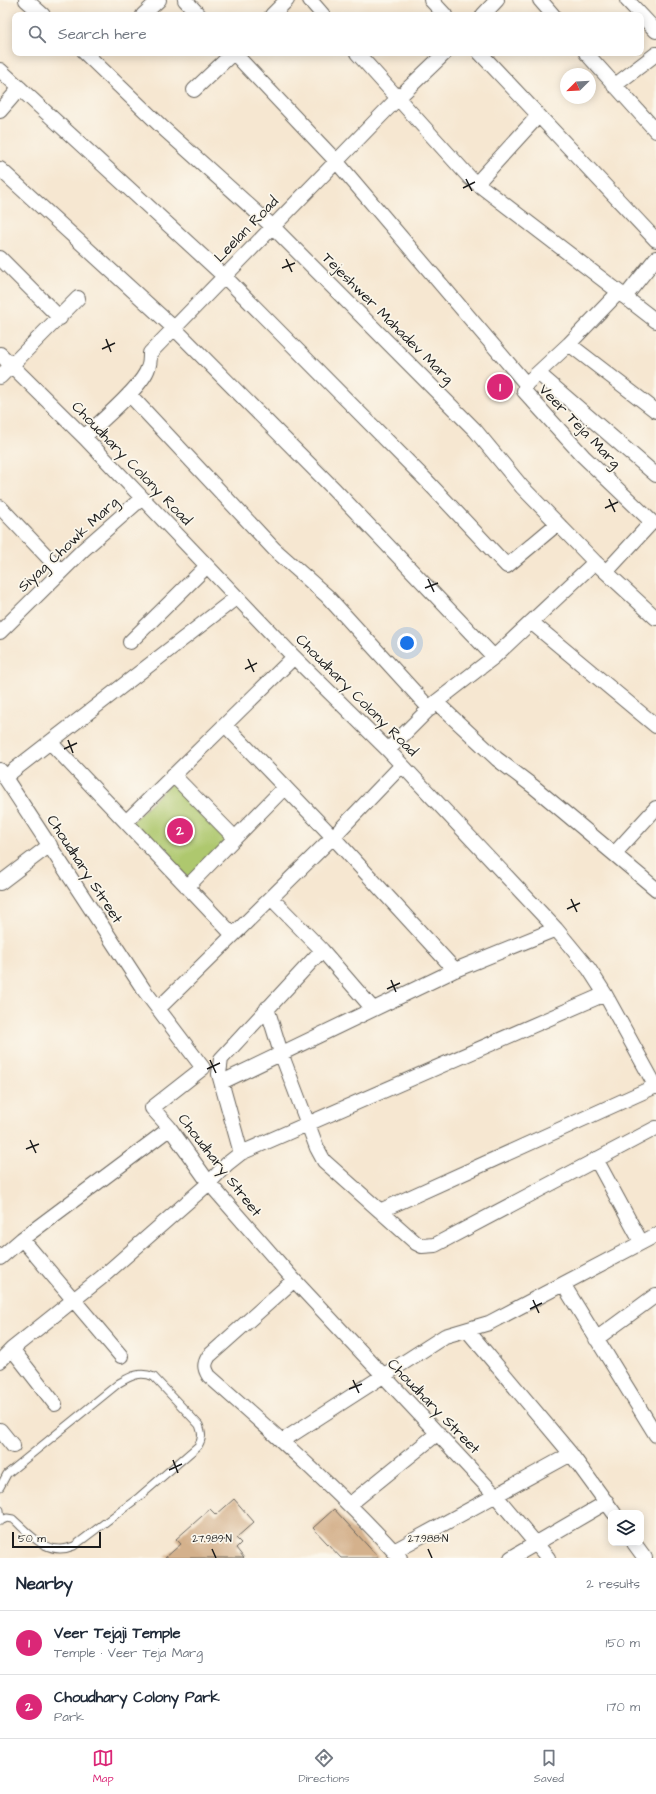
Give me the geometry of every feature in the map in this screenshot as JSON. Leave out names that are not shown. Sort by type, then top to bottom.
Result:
[{"type":"street","points":[[26,0],[40,12]]},
{"type":"street","points":[[146,12],[159,0]]},
{"type":"street","points":[[186,0],[196,12]]},
{"type":"street","points":[[275,12],[287,0]]},
{"type":"street","points":[[310,0],[320,12]]},
{"type":"street","points":[[431,0],[442,12]]},
{"type":"street","points":[[486,12],[497,0]]},
{"type":"street","points":[[540,0],[550,12]]},
{"type":"street","points":[[627,0],[639,12]]},
{"type":"street","points":[[644,18],[656,30]]},
{"type":"street","points":[[614,86],[656,54]]},
{"type":"street","name":"Tejeshwer Mahadev Marg","points":[[88,56],[163,128],[272,226],[475,430],[522,486],[557,524],[595,562],[656,618]]},
{"type":"street","points":[[194,90],[230,56]]},
{"type":"street","points":[[236,56],[336,161],[526,384]]},
{"type":"street","points":[[360,56],[397,99],[477,183],[656,321]]},
{"type":"street","name":"Leelan Road","points":[[84,437],[129,394],[148,369],[150,353],[175,329],[272,226],[397,99],[442,56]]},
{"type":"street","points":[[483,56],[656,240]]},
{"type":"street","points":[[589,56],[656,131]]},
{"type":"street","points":[[0,70],[224,276],[426,480],[507,566],[557,524]]},
{"type":"street","points":[[0,111],[20,88]]},
{"type":"street","points":[[477,183],[538,116]]},
{"type":"street","points":[[0,170],[175,329],[334,488],[494,656]]},
{"type":"street","points":[[0,258],[60,318]]},
{"type":"street","name":"Veer Teja Marg","points":[[606,572],[654,520],[583,456],[544,415],[524,391],[526,384],[622,295],[656,258]]},
{"type":"street","points":[[0,377],[60,318],[78,298]]},
{"type":"street","points":[[569,344],[656,411]]},
{"type":"street","name":"Choudhary Colony Road","points":[[0,354],[84,437],[294,657],[388,750],[556,929],[589,969],[605,994],[656,1087]]},
{"type":"street","points":[[538,373],[656,475]]},
{"type":"street","points":[[129,394],[274,549],[328,596],[433,706],[656,889]]},
{"type":"street","name":"Siyag Chowk Marg","points":[[0,632],[83,550],[142,498]]},
{"type":"street","points":[[0,507],[59,569]]},
{"type":"street","points":[[388,750],[433,706],[494,656],[595,562]]},
{"type":"street","points":[[130,642],[207,566]]},
{"type":"street","points":[[2,774],[50,742],[237,597]]},
{"type":"street","points":[[531,622],[656,726]]},
{"type":"street","points":[[126,822],[294,657]]},
{"type":"street","points":[[225,725],[333,837],[455,970]]},
{"type":"street","points":[[50,742],[233,935]]},
{"type":"street","points":[[158,1009],[333,837],[402,765]]},
{"type":"street","name":"Choudhary Street","points":[[2,774],[144,990],[203,1068],[152,1108],[169,1127],[208,1182],[294,1280],[382,1376],[438,1433],[496,1496],[548,1558]]},
{"type":"street","points":[[173,775],[235,838]]},
{"type":"street","points":[[187,886],[285,787]]},
{"type":"street","points":[[614,853],[656,808]]},
{"type":"street","points":[[0,883],[50,845]]},
{"type":"street","points":[[271,898],[322,950],[373,1009]]},
{"type":"street","points":[[222,1082],[455,970],[556,929]]},
{"type":"street","points":[[241,1153],[222,1082],[219,1066],[221,1059],[322,950]]},
{"type":"street","points":[[0,1361],[12,1349],[102,1278],[241,1153],[605,994]]},
{"type":"street","points":[[267,1008],[281,1053],[308,1124],[324,1160],[416,1243],[422,1246],[436,1245],[656,1128]]},
{"type":"street","points":[[380,1211],[656,1087]]},
{"type":"street","points":[[0,1258],[22,1239],[161,1136],[169,1127]]},
{"type":"street","points":[[596,1159],[641,1242]]},
{"type":"street","points":[[282,1441],[445,1336],[489,1323],[656,1235]]},
{"type":"street","points":[[22,1239],[121,1356]]},
{"type":"street","points":[[294,1280],[209,1356],[205,1362],[205,1369],[209,1376],[282,1441],[349,1504],[397,1554],[571,1454]]},
{"type":"street","points":[[563,1284],[596,1339],[652,1420],[656,1435]]},
{"type":"street","points":[[596,1339],[656,1295]]},
{"type":"street","points":[[467,1330],[571,1454],[610,1508],[511,1558]]},
{"type":"street","points":[[12,1349],[55,1404]]},
{"type":"street","points":[[0,1430],[13,1446]]},
{"type":"street","points":[[349,1504],[438,1433]]},
{"type":"street","points":[[636,1546],[645,1558]]},
{"type":"lane","points":[[0,1487],[7,1474],[119,1383],[138,1374],[146,1374],[154,1377],[199,1425],[202,1433],[202,1440],[198,1446],[151,1487],[70,1548],[56,1550],[48,1548],[41,1544],[13,1519],[7,1518],[0,1521],[0,1510]]},
{"type":"green space","points":[[174,780],[228,839],[189,879],[131,823]]},
{"type":"building","points":[[234,1499],[254,1522],[236,1538],[241,1543],[236,1548],[244,1558],[165,1558],[181,1544],[176,1539],[210,1509],[216,1515]]},
{"type":"building","points":[[334,1509],[379,1558],[341,1558],[313,1528]]},
{"type":"place","name":"Veer Tejaji Temple","points":[[500,387]]},
{"type":"place","name":"Choudhary Colony Park","points":[[180,831]]}]
